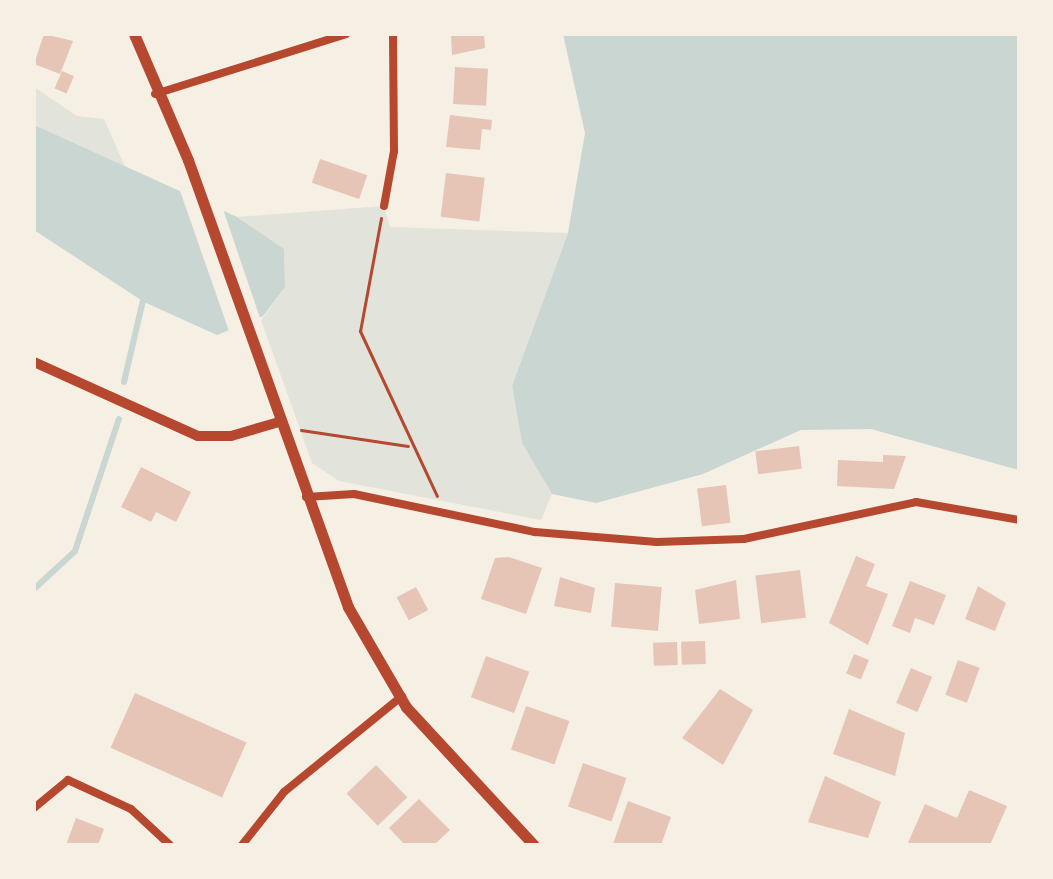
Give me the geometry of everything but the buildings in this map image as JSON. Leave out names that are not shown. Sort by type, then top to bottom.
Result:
[{"type":"main road","points":[[134,34],[154,94],[188,160],[338,587],[402,696],[534,845]]},
{"type":"street","points":[[154,94],[346,34]]},
{"type":"street","points":[[384,206],[394,151],[393,34]]},
{"type":"street","points":[[34,362],[198,436],[231,436],[279,422]]},
{"type":"street","points":[[306,497],[336,492],[535,532],[657,542],[744,539],[916,502],[1019,520]]},
{"type":"street","points":[[242,845],[284,792],[402,696]]},
{"type":"street","points":[[34,808],[68,780],[131,809],[170,845]]},
{"type":"path","points":[[384,206],[360,331],[395,396],[408,446],[449,514]]},
{"type":"path","points":[[297,429],[408,446]]},
{"type":"shaded area","points":[[563,34],[1019,34],[1019,470],[871,429],[801,430],[703,474],[596,503],[552,494],[522,443],[512,386],[568,233],[585,133]]},
{"type":"shaded area","points":[[34,87],[77,116],[104,119],[127,171],[34,125]]},
{"type":"shaded area","points":[[34,125],[237,217],[284,249],[285,287],[263,316],[217,335],[144,302],[34,230]]},
{"type":"shaded area","points":[[384,206],[390,227],[568,233],[512,386],[522,443],[552,494],[541,520],[339,481],[312,463],[261,320],[285,287],[284,249],[237,217]]},
{"type":"pier","points":[[179,188],[222,206],[261,321],[230,334]]},
{"type":"waterway","points":[[124,382],[144,296]]},
{"type":"waterway","points":[[34,589],[75,551],[119,419]]}]
